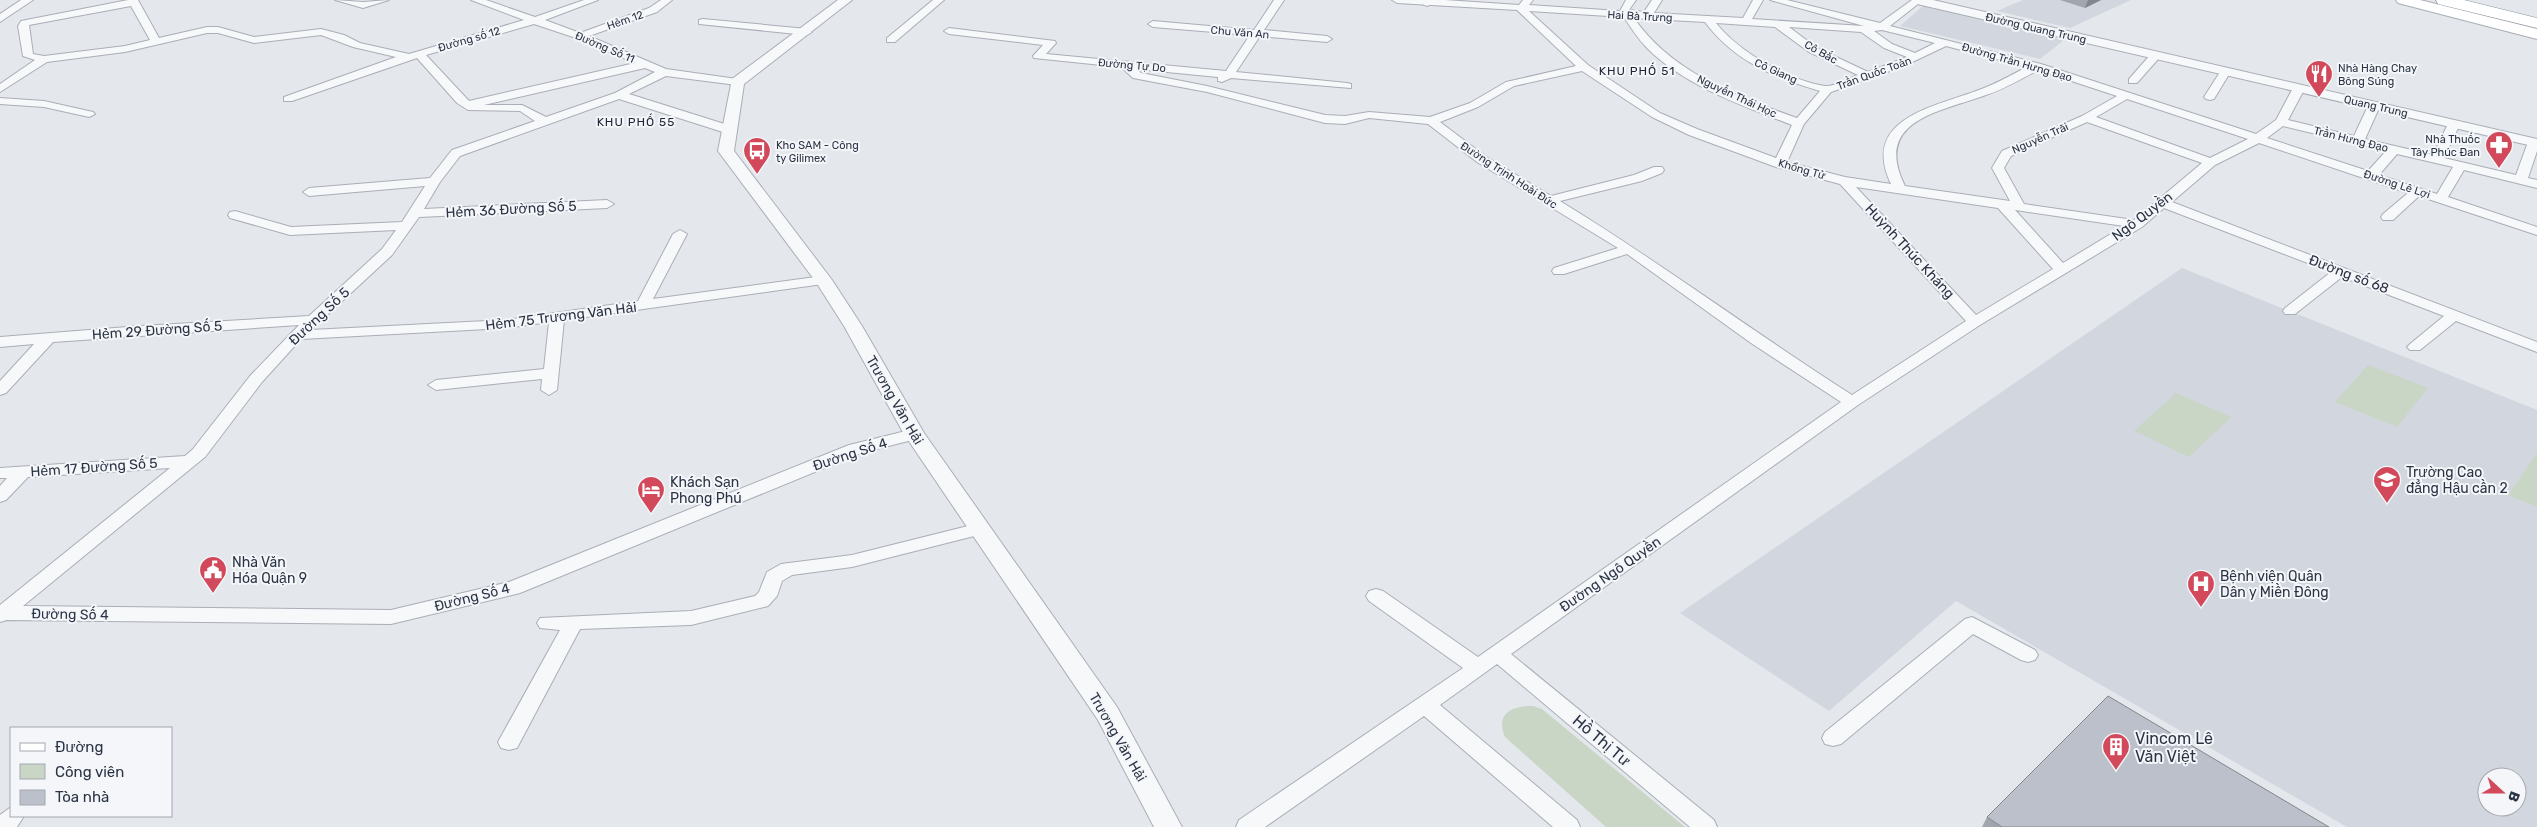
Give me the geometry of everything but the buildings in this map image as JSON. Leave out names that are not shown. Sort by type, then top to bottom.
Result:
[{"type":"highway","points":[[2444,0],[2537,23]]},
{"type":"highway","points":[[2470,0],[2537,16]]},
{"type":"highway","points":[[2490,0],[2537,11]]},
{"type":"main road","points":[[2403,0],[2537,34]]},
{"type":"main road","points":[[2420,0],[2537,29]]},
{"type":"street","points":[[0,19],[28,0]]},
{"type":"street","points":[[340,0],[363,5],[384,0]]},
{"type":"street","name":"Đường Số 11","points":[[476,0],[519,17],[536,20],[580,36],[664,72],[737,82]]},
{"type":"street","name":"Đường số 12","points":[[44,59],[125,49],[218,30],[254,40],[321,32],[356,45],[414,55],[536,20],[593,0]]},
{"type":"street","name":"Hẻm 12","points":[[580,36],[653,10],[667,0]]},
{"type":"street","points":[[737,82],[807,32],[846,0]]},
{"type":"street","points":[[891,40],[939,0]]},
{"type":"street","points":[[1207,89],[1228,74],[1254,33],[1279,0]]},
{"type":"street","name":"Hai Bà Trưng","points":[[1397,0],[1525,5],[1628,16],[1779,25],[1864,29],[1882,27]]},
{"type":"street","points":[[1628,16],[1624,10],[1631,0]]},
{"type":"street","points":[[1646,17],[1657,0]]},
{"type":"street","points":[[1745,23],[1758,0]]},
{"type":"street","name":"Đường Trần Hưng Đạo","points":[[1775,0],[2037,66],[2256,140]]},
{"type":"street","points":[[1811,9],[1824,0]]},
{"type":"street","points":[[1882,27],[1917,0]]},
{"type":"street","name":"Đường Quang Trung","points":[[1917,0],[2156,55]]},
{"type":"street","points":[[44,59],[29,57],[23,26],[25,23],[134,1],[156,42]]},
{"type":"street","name":"Khổng Tử","points":[[1525,5],[1584,67],[1656,116],[1693,132],[1780,164],[1844,181],[2002,204],[2018,204],[2136,224]]},
{"type":"street","name":"Nguyễn Thái Học","points":[[1628,16],[1654,49],[1683,69],[1731,96],[1799,123]]},
{"type":"street","name":"Cô Giang","points":[[1709,21],[1732,47],[1752,62],[1778,74],[1827,90]]},
{"type":"street","points":[[703,22],[807,32]]},
{"type":"street","name":"Chu Văn An","points":[[1153,24],[1327,39]]},
{"type":"street","name":"Cô Bắc","points":[[1779,25],[1813,50],[1866,75]]},
{"type":"street","points":[[1864,29],[1888,46],[1917,57]]},
{"type":"street","name":"Đường Tự Do","points":[[949,31],[1051,43],[1038,56],[1347,86]]},
{"type":"street","name":"Trần Quốc Toản","points":[[1780,164],[1799,123],[1827,90],[1917,57],[1946,42]]},
{"type":"street","points":[[288,99],[414,55],[472,108],[522,108],[544,121]]},
{"type":"street","points":[[2133,81],[2156,55]]},
{"type":"street","name":"Quang Trung","points":[[2156,55],[2535,143]]},
{"type":"street","points":[[0,89],[5,88],[44,59]]},
{"type":"street","points":[[467,105],[646,64]]},
{"type":"street","points":[[1124,64],[1137,76],[1207,89],[1324,119],[1345,120],[1369,115],[1431,122],[1474,105],[1510,84],[1584,67]]},
{"type":"street","points":[[1900,189],[1891,171],[1889,149],[1893,139],[1902,128],[1933,109],[1986,91],[2037,66]]},
{"type":"street","points":[[2210,97],[2226,71]]},
{"type":"street","name":"Đường Số 5","points":[[2,614],[198,453],[256,380],[296,335],[380,259],[416,213],[434,180],[456,153],[619,95],[664,72]]},
{"type":"street","name":"Trương Văn Hải","points":[[737,82],[726,152],[823,280],[853,326],[914,434],[1108,714],[1168,827]]},
{"type":"street","points":[[2281,122],[2299,88]]},
{"type":"street","points":[[619,95],[730,130]]},
{"type":"street","name":"Nguyễn Trãi","points":[[2018,204],[1998,168],[2006,154],[2086,118],[2125,96]]},
{"type":"street","points":[[0,101],[44,104],[89,114]]},
{"type":"street","points":[[2358,140],[2374,106]]},
{"type":"street","points":[[2086,118],[2211,162]]},
{"type":"street","name":"Đường Trịnh Hoài Đức","points":[[1431,122],[1481,159],[1629,249],[1756,340],[1852,402]]},
{"type":"street","name":"Ngô Quyền","points":[[1975,322],[2136,224],[2211,162],[2256,140],[2281,122]]},
{"type":"street","name":"Trần Hưng Đạo","points":[[2281,122],[2537,184]]},
{"type":"street","points":[[2437,160],[2454,124]]},
{"type":"street","name":"Đường Lê Lợi","points":[[2256,140],[2537,230]]},
{"type":"street","points":[[2522,180],[2535,143]]},
{"type":"street","points":[[2371,176],[2394,149]]},
{"type":"street","points":[[2440,199],[2460,165]]},
{"type":"street","points":[[1549,200],[1638,178],[1658,170]]},
{"type":"street","points":[[310,192],[434,180]]},
{"type":"street","name":"Huỳnh Thúc Kháng","points":[[1844,181],[1975,322]]},
{"type":"street","points":[[2388,217],[2418,191]]},
{"type":"street","name":"Đường số 68","points":[[2161,202],[2537,347]]},
{"type":"street","name":"Hẻm 36 Đường Số 5","points":[[416,213],[607,204]]},
{"type":"street","points":[[2002,204],[2062,270]]},
{"type":"street","points":[[234,215],[290,231],[406,226]]},
{"type":"street","points":[[643,305],[680,234]]},
{"type":"street","points":[[1558,272],[1629,249]]},
{"type":"street","points":[[2290,311],[2341,271]]},
{"type":"street","name":"Hẻm 75 Trương Văn Hải","points":[[296,335],[506,324],[823,280]]},
{"type":"street","points":[[2414,347],[2454,315]]},
{"type":"street","points":[[549,390],[557,317]]},
{"type":"street","name":"Hẻm 29 Đường Số 5","points":[[0,342],[140,330],[313,320]]},
{"type":"street","name":"Đường Ngô Quyền","points":[[1247,827],[1426,705],[1852,402],[1975,322]]},
{"type":"street","points":[[0,390],[48,338]]},
{"type":"street","points":[[436,385],[551,373]]},
{"type":"street","name":"Đường Số 4","points":[[2,614],[391,617],[513,588],[794,472],[855,449],[914,434]]},
{"type":"street","name":"Hẻm 17 Đường Số 5","points":[[0,473],[189,461]]},
{"type":"street","points":[[0,496],[24,472]]},
{"type":"street","points":[[547,624],[691,618],[761,601],[766,596],[774,577],[788,568],[852,561],[980,529]]},
{"type":"street","points":[[1376,596],[1478,668]]},
{"type":"street","points":[[510,742],[573,623]]},
{"type":"street","points":[[1833,738],[1972,624],[2028,655]]},
{"type":"street","name":"Hồ Thị Tư","points":[[1498,654],[1706,827]]},
{"type":"street","points":[[1426,705],[1569,827]]},
{"type":"street","points":[[3,827],[12,817]]},
{"type":"shaded area","points":[[2023,0],[2131,0],[2070,28],[1997,11]]},
{"type":"shaded area","points":[[1924,5],[2068,37],[2040,59],[1900,26]]},
{"type":"shaded area","name":"Bệnh viện Quân Dân y Miền Đông","points":[[2182,268],[2537,410],[2537,827],[2347,827],[1956,601],[1829,711],[1680,613]]},
{"type":"green space","points":[[2368,365],[2428,388],[2397,427],[2335,402]]},
{"type":"green space","points":[[2176,393],[2231,417],[2189,457],[2134,431]]},
{"type":"green space","points":[[2537,453],[2537,507],[2508,495]]},
{"type":"green space","points":[[1533,706],[1542,709],[1685,827],[1606,827],[1505,737],[1502,722],[1507,712],[1518,707]]},
{"type":"place","name":"Nhà Hàng Chay Bông Súng","points":[[2319,98]]},
{"type":"place","name":"Nhà Thuốc Tây Phúc Đan","points":[[2499,169]]},
{"type":"place","name":"Kho SAM - Công ty Gilimex","points":[[757,175]]},
{"type":"place","name":"Trường Cao đẳng Hậu cần 2","points":[[2387,504]]},
{"type":"place","name":"Khách Sạn Phong Phú","points":[[651,514]]},
{"type":"place","name":"Nhà Văn Hóa Quận 9","points":[[213,594]]},
{"type":"place","name":"Bệnh viện Quân Dân y Miền Đông","points":[[2201,608]]},
{"type":"place","name":"Vincom Lê Văn Việt","points":[[2116,771]]},
{"type":"district","name":"KHU PHỐ 51","points":[[1637,71]]},
{"type":"district","name":"KHU PHỐ 55","points":[[636,122]]}]
